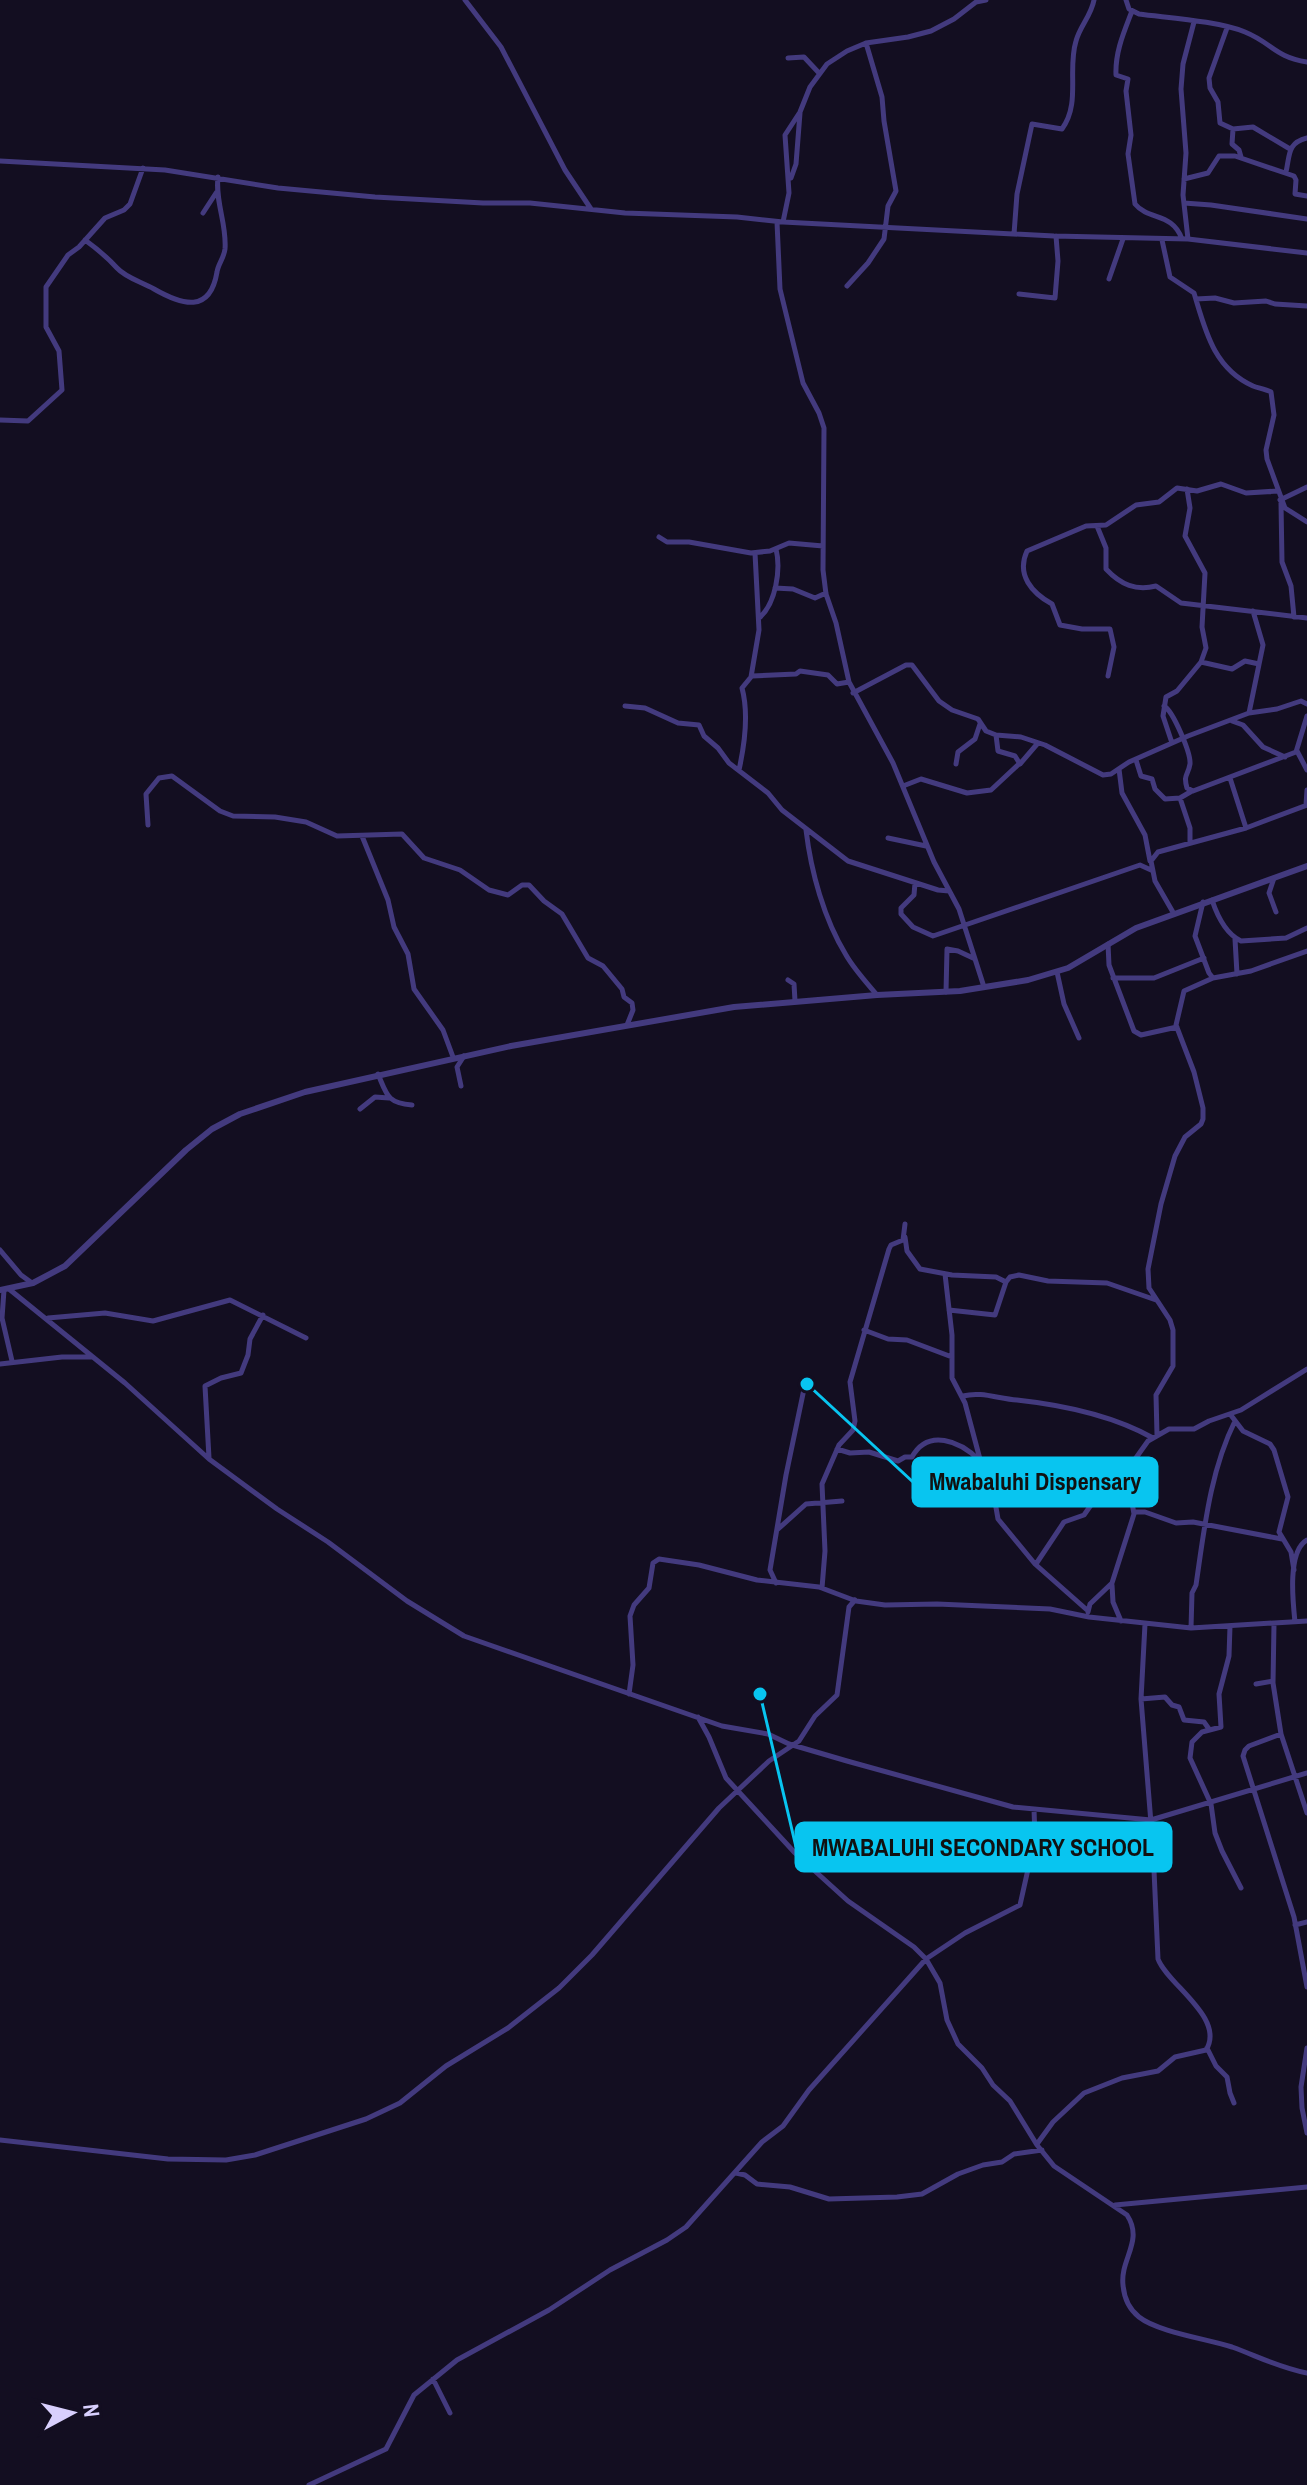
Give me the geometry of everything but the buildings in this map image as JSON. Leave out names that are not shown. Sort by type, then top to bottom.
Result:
[{"type":"street","points":[[465,0],[501,47],[565,170],[592,210]]},
{"type":"street","points":[[789,183],[785,135],[819,73],[836,57],[866,43],[931,31],[976,2],[986,0]]},
{"type":"street","points":[[1014,234],[1017,194],[1032,124],[1058,129],[1065,125],[1072,102],[1075,43],[1091,13],[1094,0]]},
{"type":"street","points":[[1126,0],[1132,11],[1116,57],[1116,75],[1128,79],[1126,91],[1131,135],[1128,154],[1135,204],[1140,210],[1175,225],[1185,239]]},
{"type":"street","points":[[1132,11],[1247,33],[1285,57],[1307,62]]},
{"type":"street","points":[[1185,239],[1186,153],[1181,79],[1194,22]]},
{"type":"street","points":[[1227,28],[1209,78],[1210,88],[1218,102],[1220,122],[1233,129],[1253,127],[1290,149]]},
{"type":"street","points":[[847,286],[880,247],[887,226],[887,211],[896,191],[882,97],[866,43]]},
{"type":"street","points":[[788,58],[804,57],[819,73]]},
{"type":"street","points":[[800,112],[796,164],[780,222],[780,289],[803,383],[819,413],[826,436],[823,546],[826,593],[853,694],[886,749],[927,846],[965,924],[984,988]]},
{"type":"street","points":[[1233,129],[1232,144],[1241,157]]},
{"type":"street","points":[[1286,172],[1290,149],[1297,141],[1307,138]]},
{"type":"street","points":[[1184,179],[1208,173],[1219,156],[1241,157],[1295,177],[1295,194],[1307,196]]},
{"type":"street","points":[[0,161],[143,168],[323,193],[454,202],[530,203],[780,222],[1123,239],[1185,239],[1307,253]]},
{"type":"street","points":[[0,420],[28,421],[62,390],[59,351],[46,327],[48,312],[45,294],[48,284],[66,257],[107,216],[124,210],[130,204],[143,168]]},
{"type":"street","points":[[85,240],[136,281],[163,295],[196,303],[211,293],[225,253],[225,224],[217,192],[218,177]]},
{"type":"street","points":[[203,213],[217,192]]},
{"type":"street","points":[[1184,203],[1307,219]]},
{"type":"street","points":[[1019,294],[1055,298],[1058,265],[1056,236]]},
{"type":"street","points":[[1109,279],[1123,239]]},
{"type":"street","points":[[1162,240],[1170,278],[1193,291],[1199,315],[1218,356],[1244,380],[1271,393],[1273,418],[1266,453],[1286,510],[1307,522]]},
{"type":"street","points":[[1196,299],[1215,298],[1234,303],[1266,301],[1278,305],[1307,306]]},
{"type":"street","points":[[1108,676],[1114,647],[1110,629],[1060,625],[1052,604],[1027,585],[1027,551],[1086,526],[1108,524],[1136,505],[1159,502],[1177,488],[1199,491],[1221,484],[1244,492],[1278,491]]},
{"type":"street","points":[[1281,501],[1307,487]]},
{"type":"street","points":[[1172,743],[1163,718],[1164,706],[1168,695],[1177,691],[1201,662],[1207,645],[1202,627],[1204,568],[1185,536],[1190,508],[1187,489]]},
{"type":"street","points":[[1281,501],[1282,566],[1291,586],[1294,617]]},
{"type":"street","points":[[1097,526],[1106,548],[1105,566],[1110,574],[1131,588],[1156,586],[1176,602],[1307,618]]},
{"type":"street","points":[[659,537],[667,542],[689,542],[755,553],[789,543],[823,546]]},
{"type":"street","points":[[759,618],[765,613],[774,588],[778,558],[776,549]]},
{"type":"street","points":[[739,770],[746,707],[742,688],[752,676],[759,618],[755,553]]},
{"type":"street","points":[[774,588],[793,589],[815,598],[826,593]]},
{"type":"street","points":[[1249,713],[1263,642],[1254,623],[1253,611]]},
{"type":"street","points":[[1201,662],[1232,669],[1245,661],[1259,664]]},
{"type":"street","points":[[853,694],[906,665],[912,665],[939,701],[952,710],[976,719],[986,731],[1038,743],[1103,775],[1181,739],[1249,713],[1301,701],[1307,704]]},
{"type":"street","points":[[752,676],[796,674],[800,671],[828,675],[837,684],[849,682]]},
{"type":"street","points":[[625,706],[645,708],[678,723],[699,725],[704,736],[729,763],[768,793],[782,810],[853,864],[949,891]]},
{"type":"street","points":[[1164,706],[1173,713],[1181,739],[1187,746],[1190,763],[1184,776],[1186,785],[1193,791]]},
{"type":"street","points":[[1136,759],[1141,776],[1152,779],[1155,789],[1164,798],[1180,798],[1287,758],[1297,751],[1307,716]]},
{"type":"street","points":[[1231,721],[1243,725],[1263,747],[1287,758]]},
{"type":"street","points":[[956,764],[958,752],[975,739],[980,723]]},
{"type":"street","points":[[996,735],[998,751],[1015,756],[1020,763]]},
{"type":"street","points":[[902,786],[921,779],[970,793],[991,790],[1038,743]]},
{"type":"street","points":[[1300,744],[1307,748]]},
{"type":"street","points":[[1297,751],[1307,770]]},
{"type":"street","points":[[1119,769],[1122,793],[1138,820],[1149,849],[1151,867],[1174,914]]},
{"type":"street","points":[[148,825],[146,794],[159,778],[170,775],[220,811],[233,816],[275,817],[313,824],[331,835],[402,834],[424,858],[460,870],[489,890],[508,895],[522,885],[529,885],[562,914],[588,958],[603,966],[622,989],[624,997],[632,1003],[634,1009],[627,1025]]},
{"type":"street","points":[[1230,778],[1246,828]]},
{"type":"street","points":[[1151,867],[1163,849],[1246,828],[1306,805],[1307,790]]},
{"type":"street","points":[[1180,798],[1190,828],[1190,843]]},
{"type":"street","points":[[806,829],[812,870],[834,930],[851,963],[877,995]]},
{"type":"street","points":[[362,836],[383,887],[394,927],[408,954],[414,989],[443,1030],[453,1057]]},
{"type":"street","points":[[888,838],[927,846]]},
{"type":"street","points":[[1141,865],[1149,849]]},
{"type":"street","points":[[915,883],[914,895],[901,908],[905,920],[933,936],[1141,865],[1151,867]]},
{"type":"street","points":[[4,1289],[33,1283],[53,1274],[79,1255],[186,1150],[212,1129],[240,1114],[305,1092],[453,1057],[734,1007],[984,988],[1057,972],[1086,959],[1136,928],[1307,866]]},
{"type":"street","points":[[1274,878],[1269,891],[1276,912]]},
{"type":"street","points":[[1212,899],[1219,917],[1235,938],[1237,974]]},
{"type":"street","points":[[1203,902],[1195,936],[1209,975],[1213,978]]},
{"type":"street","points":[[1235,938],[1244,941],[1283,938],[1307,928]]},
{"type":"street","points":[[1108,944],[1113,978],[1126,1016],[1137,1035],[1177,1027]]},
{"type":"street","points":[[946,992],[947,949],[974,958]]},
{"type":"street","points":[[1155,1437],[1156,1395],[1174,1363],[1172,1325],[1149,1288],[1148,1269],[1161,1204],[1179,1145],[1203,1119],[1194,1072],[1177,1027],[1184,991],[1213,978],[1237,974],[1307,951]]},
{"type":"street","points":[[1113,978],[1154,978],[1204,958]]},
{"type":"street","points":[[1057,972],[1064,1004],[1079,1038]]},
{"type":"street","points":[[788,980],[794,984],[795,1001]]},
{"type":"street","points":[[461,1086],[457,1067],[464,1055]]},
{"type":"street","points":[[378,1074],[390,1099]]},
{"type":"street","points":[[360,1109],[375,1097],[412,1105]]},
{"type":"street","points":[[905,1224],[907,1251],[918,1268],[945,1274],[996,1277],[1006,1282]]},
{"type":"street","points":[[822,1588],[825,1551],[821,1502],[823,1481],[837,1449],[855,1425],[850,1386],[864,1330],[890,1247],[905,1236]]},
{"type":"street","points":[[0,1250],[21,1275],[33,1283]]},
{"type":"street","points":[[945,1274],[952,1378],[963,1396],[980,1460]]},
{"type":"street","points":[[949,1310],[995,1315],[1006,1282],[1010,1277],[1019,1275],[1048,1281],[1107,1283],[1156,1300]]},
{"type":"street","points":[[4,1289],[48,1318],[209,1459],[441,1624],[464,1636],[731,1728],[768,1734],[792,1745],[991,1802],[1034,1809],[1151,1820],[1307,1773]]},
{"type":"street","points":[[4,1289],[2,1318],[12,1361]]},
{"type":"street","points":[[48,1318],[105,1313],[153,1321],[230,1300],[306,1338]]},
{"type":"street","points":[[209,1459],[205,1386],[241,1373],[250,1339],[263,1315]]},
{"type":"street","points":[[864,1330],[888,1339],[907,1340],[952,1357]]},
{"type":"street","points":[[0,1364],[93,1357]]},
{"type":"street","points":[[1121,1621],[1113,1602],[1111,1584],[1135,1512],[1128,1480],[1131,1464],[1144,1445],[1169,1429],[1194,1429],[1241,1410],[1307,1369]]},
{"type":"street","points":[[776,1583],[770,1570],[804,1389]]},
{"type":"street","points":[[963,1396],[975,1393],[1043,1402],[1118,1422],[1155,1437]]},
{"type":"street","points":[[1230,1414],[1245,1433],[1270,1444],[1274,1450],[1288,1491],[1279,1528],[1289,1548],[1294,1570]]},
{"type":"street","points":[[1191,1628],[1192,1593],[1196,1585],[1204,1525],[1235,1421]]},
{"type":"street","points":[[837,1449],[873,1453],[898,1461],[912,1457],[924,1444],[951,1440],[963,1445],[991,1474],[999,1521],[1035,1564],[1087,1610],[1089,1617]]},
{"type":"street","points":[[1035,1564],[1064,1522],[1084,1515],[1117,1468],[1131,1464]]},
{"type":"street","points":[[776,1531],[803,1505],[842,1501]]},
{"type":"street","points":[[1135,1512],[1145,1512],[1174,1522],[1193,1522],[1282,1539]]},
{"type":"street","points":[[1295,1622],[1292,1583],[1301,1544],[1307,1540]]},
{"type":"street","points":[[629,1694],[633,1665],[630,1616],[634,1605],[649,1588],[652,1567],[656,1561],[663,1559],[776,1583],[822,1588],[855,1600],[885,1605],[1050,1609],[1089,1617],[1191,1628],[1307,1621]]},
{"type":"street","points":[[1087,1610],[1111,1584]]},
{"type":"street","points":[[0,2140],[168,2159],[226,2160],[255,2155],[385,2111],[410,2096],[463,2055],[508,2028],[559,1988],[592,1955],[694,1835],[737,1790],[769,1761],[799,1741],[815,1716],[837,1695],[849,1607],[855,1600]]},
{"type":"street","points":[[1145,1624],[1141,1699],[1158,1959],[1163,1971],[1202,2015],[1209,2030],[1207,2048],[1216,2066],[1227,2077],[1234,2103]]},
{"type":"street","points":[[1274,1624],[1273,1681],[1281,1734],[1307,1813]]},
{"type":"street","points":[[1230,1626],[1229,1656],[1219,1694],[1221,1725],[1219,1729],[1202,1732],[1193,1741],[1190,1758],[1211,1804],[1215,1833],[1241,1888]]},
{"type":"street","points":[[1256,1684],[1273,1681]]},
{"type":"street","points":[[1141,1699],[1165,1697],[1172,1705],[1179,1707],[1184,1720],[1204,1722],[1209,1729]]},
{"type":"street","points":[[698,1717],[724,1774],[795,1853],[839,1893],[926,1959],[940,1983],[947,2020],[958,2044],[1008,2098],[1039,2148],[1066,2176],[1127,2215],[1133,2228],[1132,2249],[1122,2277],[1126,2298],[1136,2315],[1152,2324],[1307,2373]]},
{"type":"street","points":[[1281,1734],[1249,1746],[1243,1752],[1295,1925],[1307,1987]]},
{"type":"street","points":[[309,2485],[386,2449],[409,2403],[433,2379],[465,2355],[549,2310],[610,2270],[686,2227],[762,2142],[783,2126],[809,2090],[926,1959],[965,1933],[1020,1905],[1035,1838],[1034,1809]]},
{"type":"street","points":[[1295,1925],[1307,1922]]},
{"type":"street","points":[[735,2173],[745,2175],[757,2184],[790,2187],[829,2199],[913,2196],[983,2165],[1002,2162],[1014,2154],[1039,2148],[1059,2115],[1085,2092],[1122,2078],[1158,2071],[1175,2057],[1207,2048]]},
{"type":"street","points":[[1307,2048],[1302,2108],[1307,2133]]},
{"type":"street","points":[[1114,2206],[1307,2187]]},
{"type":"street","points":[[433,2379],[450,2413]]},
{"type":"place","name":"Mwabaluhi Dispensary","points":[[807,1384]]},
{"type":"place","name":"MWABALUHI SECONDARY SCHOOL","points":[[760,1694]]}]
